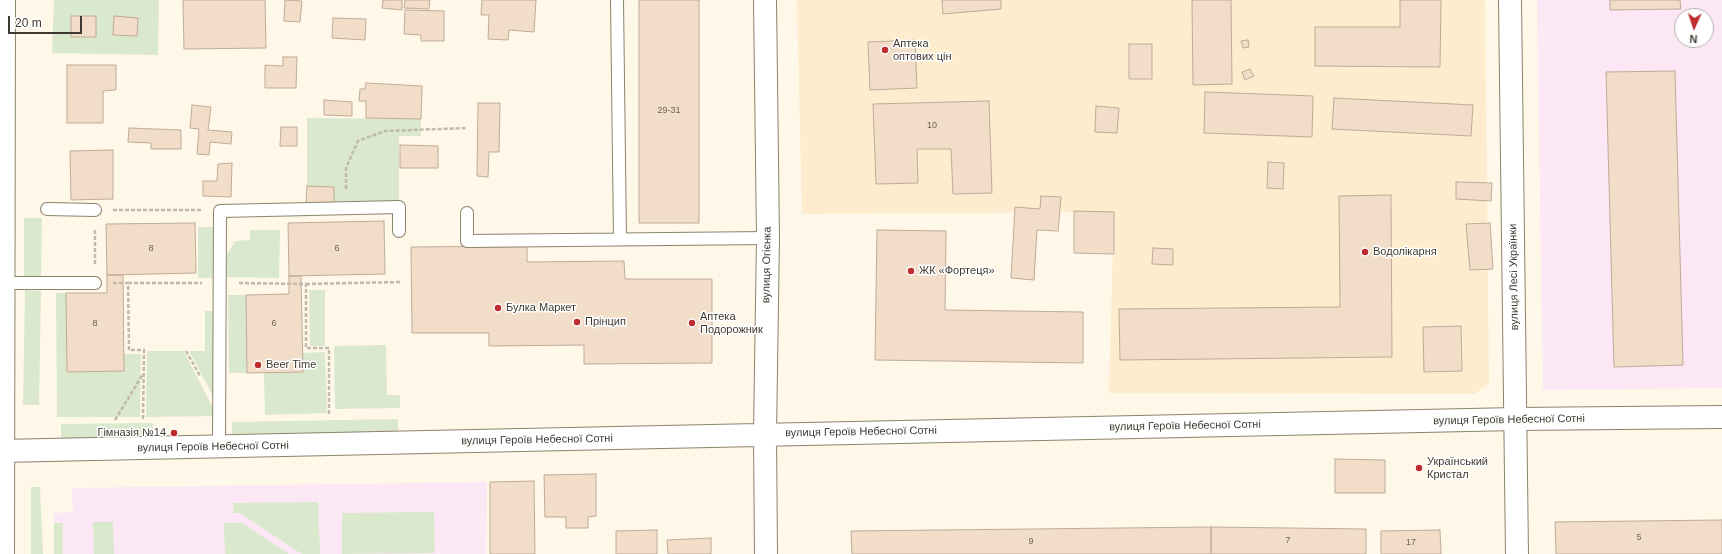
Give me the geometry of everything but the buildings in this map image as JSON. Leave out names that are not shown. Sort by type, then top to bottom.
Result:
[{"type":"street","points":[[3,554],[1,451],[4,0]]},
{"type":"street","name":"вулиця Огієнка","points":[[765,0],[768,238],[765,434],[766,554]]},
{"type":"street","name":"вулиця Лесі Українки","points":[[1510,0],[1517,554]]},
{"type":"street","name":"вулиця Героїв Небесної Сотні","points":[[1,451],[1516,419],[1722,417]]},
{"type":"lane","points":[[617,0],[620,239]]},
{"type":"lane","points":[[219,447],[220,211],[399,207],[399,231]]},
{"type":"lane","points":[[47,209],[95,210]]},
{"type":"lane","points":[[467,213],[467,241],[768,238]]},
{"type":"lane","points":[[2,275],[95,282]]},
{"type":"path","points":[[346,208],[346,168],[358,141],[385,131],[468,128]]},
{"type":"path","points":[[220,211],[95,210],[95,282],[306,284],[400,282]]},
{"type":"path","points":[[128,283],[129,350],[144,350],[143,420]]},
{"type":"path","points":[[306,284],[306,348],[329,348],[329,416]]},
{"type":"path","points":[[115,420],[144,373]]},
{"type":"shaded area","points":[[797,0],[1485,0],[1489,383],[1474,394],[1109,393],[1114,212],[802,214]]},
{"type":"shaded area","points":[[1537,0],[1722,0],[1722,388],[1543,390]]},
{"type":"shaded area","points":[[487,482],[486,554],[54,554],[54,513],[73,512],[72,488]]},
{"type":"green space","points":[[54,0],[159,0],[158,55],[52,53]]},
{"type":"green space","points":[[307,118],[421,119],[421,136],[399,136],[399,201],[307,201]]},
{"type":"green space","points":[[24,218],[42,218],[41,279],[24,279]]},
{"type":"green space","points":[[198,227],[213,227],[214,278],[198,278]]},
{"type":"green space","points":[[250,230],[280,230],[279,278],[226,277],[226,256],[235,241],[250,240]]},
{"type":"green space","points":[[25,290],[41,291],[39,405],[23,405]]},
{"type":"green space","points":[[309,290],[325,290],[325,346],[310,346]]},
{"type":"green space","points":[[56,293],[66,293],[67,372],[124,371],[124,354],[141,354],[140,417],[57,417]]},
{"type":"green space","points":[[228,295],[246,295],[247,373],[229,373]]},
{"type":"green space","points":[[205,311],[218,311],[219,407],[189,351],[205,351]]},
{"type":"green space","points":[[386,345],[387,395],[400,395],[400,408],[335,409],[334,346]]},
{"type":"green space","points":[[147,351],[184,351],[217,416],[146,417]]},
{"type":"green space","points":[[325,352],[327,413],[265,415],[264,373],[303,372],[302,353]]},
{"type":"green space","points":[[398,419],[398,438],[232,440],[232,422]]},
{"type":"green space","points":[[153,423],[153,441],[61,442],[61,424]]},
{"type":"green space","points":[[31,487],[40,487],[43,554],[31,554]]},
{"type":"green space","points":[[318,502],[320,554],[302,554],[240,513],[233,513],[233,503]]},
{"type":"green space","points":[[434,512],[435,553],[342,554],[342,513]]},
{"type":"green space","points":[[93,522],[113,522],[114,554],[94,554]]},
{"type":"green space","points":[[54,523],[63,523],[63,554],[54,554]]},
{"type":"green space","points":[[224,523],[242,523],[289,554],[225,554]]},
{"type":"place","name":"Аптека оптових цін","points":[[885,50]]},
{"type":"place","name":"Водолікарня","points":[[1365,252]]},
{"type":"place","name":"ЖК «Фортеця»","points":[[911,271]]},
{"type":"place","name":"Булка Маркет","points":[[498,308]]},
{"type":"place","name":"Прінцип","points":[[577,322]]},
{"type":"place","name":"Аптека Подорожник","points":[[692,323]]},
{"type":"place","name":"Beer Time","points":[[258,365]]},
{"type":"place","name":"Гімназія №14","points":[[174,433]]},
{"type":"place","name":"Український Кристал","points":[[1419,468]]}]
